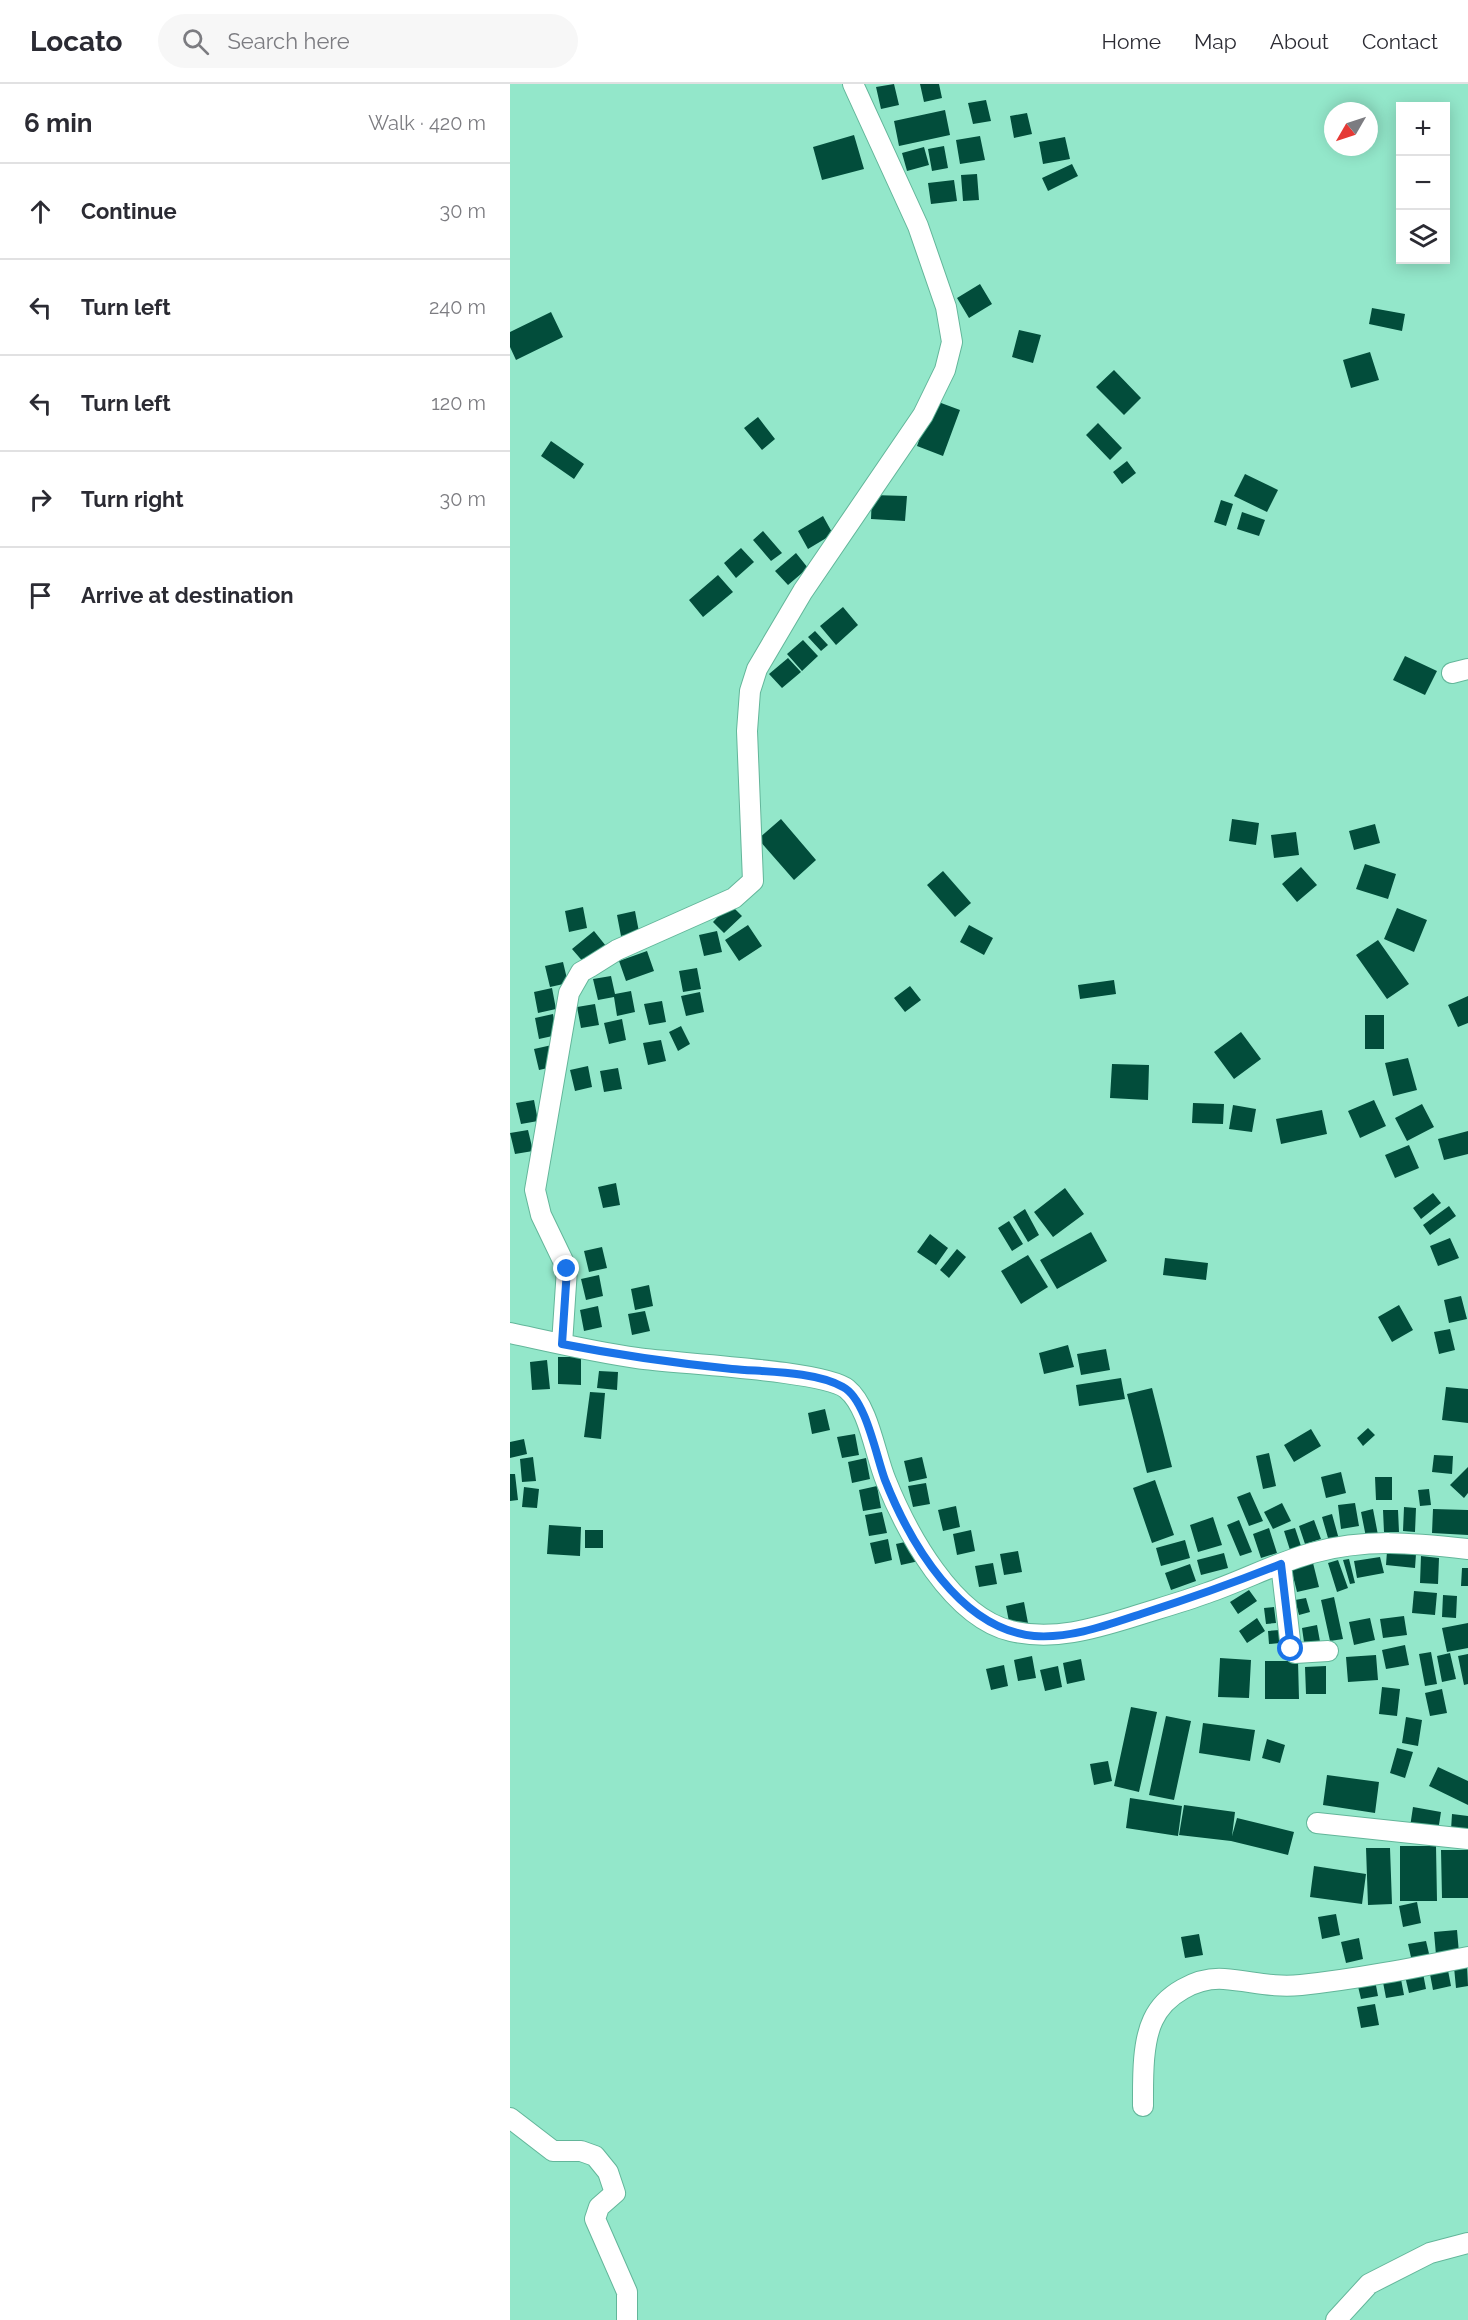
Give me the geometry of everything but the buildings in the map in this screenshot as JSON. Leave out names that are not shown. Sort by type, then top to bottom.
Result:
[{"type":"street","points":[[562,1344],[567,1269],[542,1215],[535,1190],[569,993],[578,977],[617,950],[734,898],[753,881],[747,731],[750,691],[757,669],[803,591],[923,415],[945,370],[952,342],[946,307],[918,226],[853,84]]},
{"type":"street","points":[[510,1333],[635,1358],[801,1376],[844,1387],[856,1398],[886,1482],[909,1528],[934,1570],[962,1603],[981,1618],[1007,1630],[1035,1636],[1070,1634],[1106,1625],[1207,1593],[1313,1553],[1390,1541],[1468,1549]]},
{"type":"street","points":[[1281,1564],[1291,1649],[1295,1653],[1328,1651]]},
{"type":"street","points":[[1317,1823],[1468,1839]]},
{"type":"street","points":[[1143,2106],[1144,2066],[1153,2020],[1168,2000],[1186,1985],[1222,1979],[1266,1986],[1301,1985],[1468,1957]]},
{"type":"street","points":[[510,2118],[548,2149],[559,2152],[588,2152],[601,2162],[608,2172],[615,2192],[599,2207],[596,2219],[627,2292],[627,2320]]},
{"type":"street","points":[[1336,2320],[1369,2284],[1430,2253],[1468,2243]]},
{"type":"route","points":[[567,1269],[568,1282],[562,1344],[635,1358],[801,1376],[844,1387],[856,1398],[886,1482],[909,1528],[934,1570],[962,1603],[981,1618],[1007,1630],[1035,1636],[1070,1634],[1207,1593],[1281,1564],[1291,1649]]}]
